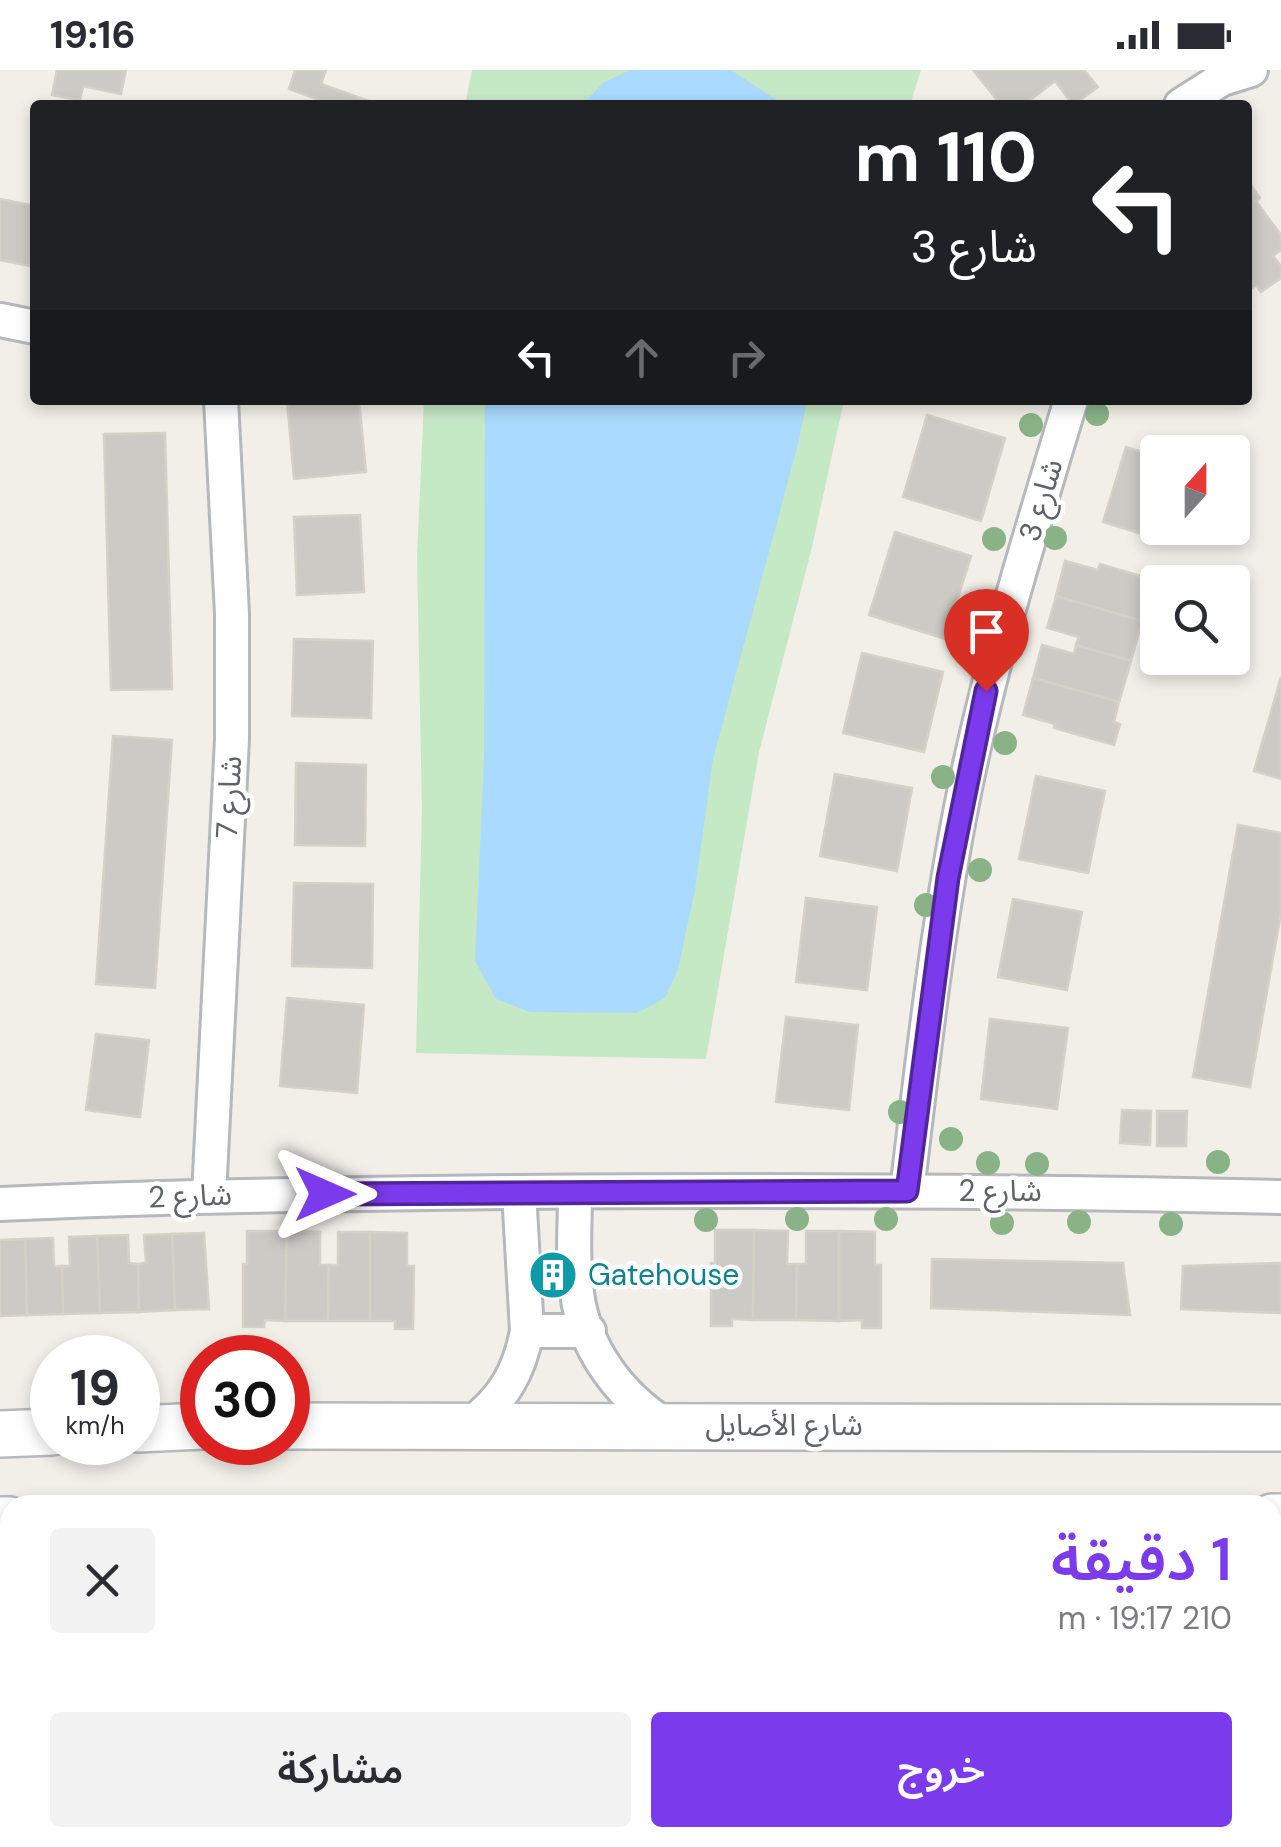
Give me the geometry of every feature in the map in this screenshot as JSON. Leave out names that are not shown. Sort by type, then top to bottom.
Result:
[{"type":"main road","name":"شارع الأصايل","points":[[310,1426],[1281,1428]]},
{"type":"main road","points":[[0,1434],[30,1433]]},
{"type":"street","points":[[1189,100],[1222,78],[1250,70]]},
{"type":"street","points":[[0,320],[30,326]]},
{"type":"street","name":"شارع 7","points":[[208,1194],[232,739],[232,614],[221,405]]},
{"type":"street","name":"شارع 3","points":[[907,1191],[936,958],[963,798],[999,639],[1069,405]]},
{"type":"street","name":"شارع 2","points":[[0,1204],[208,1194],[519,1192],[907,1191],[1281,1197]]},
{"type":"street","points":[[469,1425],[502,1395],[515,1376],[526,1332],[519,1192]]},
{"type":"street","points":[[586,1192],[576,1283],[579,1306],[610,1375],[625,1395],[664,1424]]},
{"type":"street","points":[[526,1332],[589,1331]]},
{"type":"green space","points":[[472,70],[921,70],[912,100],[466,100]]},
{"type":"green space","points":[[424,405],[843,405],[812,547],[759,752],[706,1059],[416,1053],[422,809],[417,557]]},
{"type":"water","points":[[630,70],[731,70],[776,100],[587,100],[603,83]]},
{"type":"water","points":[[485,405],[806,405],[713,759],[695,890],[678,969],[665,998],[637,1013],[530,1012],[496,999],[475,961],[484,759]]},
{"type":"building","points":[[57,70],[126,70],[121,94],[83,86],[80,100],[52,95]]},
{"type":"building","points":[[295,70],[326,70],[321,84],[366,100],[317,100],[289,89]]},
{"type":"building","points":[[973,70],[1084,70],[1098,87],[1080,100],[1069,100],[1055,81],[1030,100],[997,100]]},
{"type":"building","points":[[1252,187],[1260,198],[1256,201],[1281,235],[1281,250],[1273,256],[1281,266],[1281,278],[1261,292],[1256,285],[1252,288]]},
{"type":"building","points":[[0,199],[30,205],[30,266],[0,260]]},
{"type":"building","points":[[287,405],[359,405],[366,472],[294,479]]},
{"type":"building","points":[[927,415],[1005,438],[981,521],[903,497]]},
{"type":"building","points":[[165,433],[172,689],[111,690],[104,434]]},
{"type":"building","points":[[1126,447],[1140,451],[1140,533],[1103,522]]},
{"type":"building","points":[[360,515],[364,592],[297,595],[294,517]]},
{"type":"building","points":[[895,532],[971,556],[945,639],[869,615]]},
{"type":"building","points":[[1065,561],[1098,570],[1100,564],[1140,576],[1140,620],[1056,596]]},
{"type":"building","points":[[1056,596],[1140,620],[1131,661],[1076,645],[1079,637],[1047,628]]},
{"type":"building","points":[[294,639],[373,641],[371,718],[292,716]]},
{"type":"building","points":[[1042,645],[1074,654],[1076,645],[1131,661],[1119,702],[1033,678]]},
{"type":"building","points":[[862,653],[943,672],[924,752],[843,733]]},
{"type":"building","points":[[1281,677],[1281,779],[1254,771]]},
{"type":"building","points":[[1033,678],[1119,702],[1114,722],[1120,724],[1114,745],[1023,715]]},
{"type":"building","points":[[113,736],[172,740],[155,988],[96,984]]},
{"type":"building","points":[[296,763],[366,765],[365,846],[295,845]]},
{"type":"building","points":[[835,774],[912,788],[897,871],[820,856]]},
{"type":"building","points":[[1036,776],[1105,791],[1088,873],[1019,859]]},
{"type":"building","points":[[1238,825],[1281,833],[1281,913],[1250,1087],[1193,1077]]},
{"type":"building","points":[[294,883],[373,884],[372,968],[292,966]]},
{"type":"building","points":[[806,898],[877,907],[867,990],[796,982]]},
{"type":"building","points":[[1013,899],[1082,912],[1067,990],[998,977]]},
{"type":"building","points":[[287,998],[364,1005],[357,1093],[280,1086]]},
{"type":"building","points":[[786,1017],[858,1025],[849,1110],[776,1102]]},
{"type":"building","points":[[990,1019],[1068,1028],[1057,1109],[981,1099]]},
{"type":"building","points":[[96,1034],[149,1040],[140,1117],[86,1110]]},
{"type":"building","points":[[1122,1110],[1151,1111],[1150,1145],[1120,1143]]},
{"type":"building","points":[[1157,1111],[1187,1111],[1186,1146],[1157,1146]]},
{"type":"building","points":[[715,1230],[754,1230],[753,1320],[732,1319],[732,1326],[711,1326]]},
{"type":"building","points":[[754,1230],[788,1231],[787,1264],[797,1264],[796,1320],[753,1320]]},
{"type":"building","points":[[247,1231],[287,1231],[285,1321],[265,1320],[264,1327],[243,1327]]},
{"type":"building","points":[[287,1231],[320,1232],[320,1265],[329,1265],[328,1321],[285,1321]]},
{"type":"building","points":[[806,1231],[839,1231],[839,1321],[796,1320],[797,1264],[806,1264]]},
{"type":"building","points":[[839,1231],[875,1232],[875,1265],[881,1265],[881,1328],[862,1328],[862,1320],[839,1321]]},
{"type":"building","points":[[338,1232],[370,1232],[370,1321],[328,1321],[329,1265],[338,1265]]},
{"type":"building","points":[[370,1232],[407,1233],[407,1266],[414,1266],[413,1329],[395,1329],[395,1321],[370,1321]]},
{"type":"building","points":[[204,1233],[209,1309],[175,1310],[172,1234]]},
{"type":"building","points":[[172,1234],[175,1310],[139,1312],[138,1264],[146,1263],[144,1235]]},
{"type":"building","points":[[128,1235],[129,1263],[138,1264],[139,1312],[100,1313],[97,1236]]},
{"type":"building","points":[[97,1236],[100,1313],[63,1314],[62,1266],[70,1266],[69,1237]]},
{"type":"building","points":[[53,1238],[54,1267],[62,1266],[63,1314],[27,1315],[25,1239]]},
{"type":"building","points":[[25,1239],[27,1315],[0,1316],[0,1240]]},
{"type":"building","points":[[932,1259],[1123,1263],[1130,1315],[931,1308]]},
{"type":"building","points":[[1281,1263],[1281,1313],[1181,1309],[1183,1266]]},
{"type":"building","name":"Gatehouse","points":[[542,1265],[565,1265],[565,1285],[542,1285]]},
{"type":"place","name":"Gatehouse","points":[[553,1275]]},
{"type":"route","points":[[325,1194],[907,1191],[948,878],[986,691]]}]
